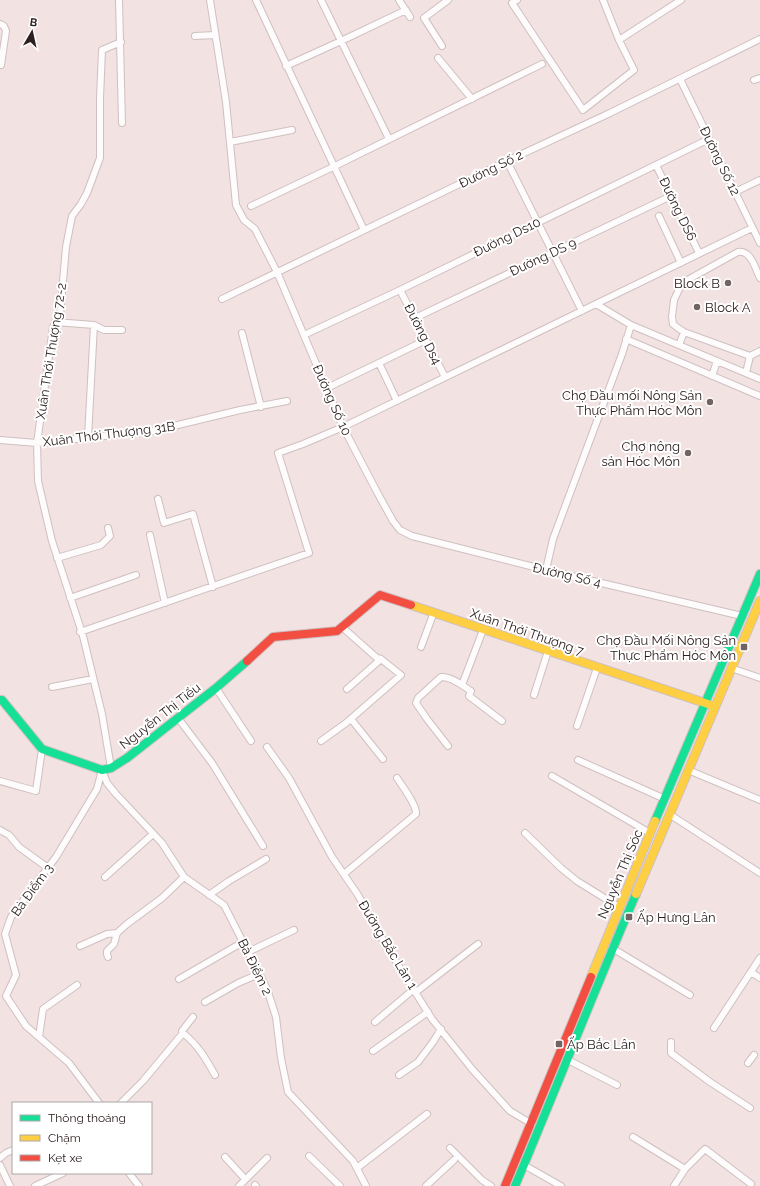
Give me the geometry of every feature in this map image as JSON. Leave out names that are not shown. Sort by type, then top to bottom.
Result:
[{"type":"main road","name":"Nguyễn Thị Sóc","points":[[505,1186],[532,1124],[619,907],[760,574]]},
{"type":"main road","name":"Xuân Thới Thượng 7","points":[[342,627],[380,595],[714,706]]},
{"type":"main road","name":"Nguyễn Thị Sóc","points":[[515,1186],[568,1060],[612,948],[760,601]]},
{"type":"main road","name":"Nguyễn Thị Tiểu","points":[[102,770],[111,768],[127,758],[216,688],[273,637],[337,631],[342,627]]},
{"type":"main road","points":[[0,700],[2,700],[42,749],[102,770]]},
{"type":"street","points":[[119,0],[122,124]]},
{"type":"street","name":"Đường Số 10","points":[[210,0],[226,102],[236,205],[244,220],[255,229],[277,272],[343,427],[377,492],[396,524]]},
{"type":"street","points":[[256,0],[364,230]]},
{"type":"street","points":[[321,0],[389,139]]},
{"type":"street","points":[[399,0],[410,17]]},
{"type":"street","points":[[442,46],[424,18],[448,0]]},
{"type":"street","points":[[517,0],[512,3],[583,110],[634,70],[619,40],[603,0]]},
{"type":"street","points":[[619,40],[681,0]]},
{"type":"street","points":[[286,66],[406,10]]},
{"type":"street","points":[[0,24],[4,26],[6,31],[1,65]]},
{"type":"street","points":[[195,36],[216,35]]},
{"type":"street","name":"Đường Số 2","points":[[222,299],[507,161],[610,113],[760,39]]},
{"type":"street","name":"Xuân Thới Thượng 72-2","points":[[111,768],[102,714],[93,679],[52,542],[38,481],[36,443],[53,327],[60,315],[66,247],[72,216],[87,193],[100,158],[102,50],[121,42]]},
{"type":"street","points":[[438,58],[472,99]]},
{"type":"street","points":[[251,206],[334,167],[542,64]]},
{"type":"street","name":"Đường Số 12","points":[[680,79],[760,243]]},
{"type":"street","points":[[230,142],[292,130]]},
{"type":"street","name":"Đường Ds10","points":[[304,335],[400,290],[709,139]]},
{"type":"street","points":[[507,161],[582,311]]},
{"type":"street","name":"Đường DS6","points":[[656,165],[699,254]]},
{"type":"street","points":[[735,192],[760,180]]},
{"type":"street","name":"Đường DS 9","points":[[415,318],[671,196]]},
{"type":"street","points":[[659,216],[681,263]]},
{"type":"street","points":[[80,632],[309,553],[278,452],[303,444],[343,427],[752,228]]},
{"type":"street","points":[[760,278],[748,254],[740,251],[683,282],[674,300],[672,317],[673,324],[684,332],[750,356],[760,351]]},
{"type":"street","name":"Đường Ds4","points":[[400,290],[445,377]]},
{"type":"street","points":[[596,304],[631,325],[760,379]]},
{"type":"street","points":[[56,322],[94,326],[104,330],[122,330]]},
{"type":"street","points":[[546,570],[553,539],[631,325]]},
{"type":"street","points":[[88,437],[94,326]]},
{"type":"street","points":[[679,345],[684,332]]},
{"type":"street","points":[[242,333],[261,407]]},
{"type":"street","points":[[626,339],[760,396]]},
{"type":"street","points":[[327,388],[426,340]]},
{"type":"street","points":[[746,373],[750,356]]},
{"type":"street","points":[[712,376],[717,361]]},
{"type":"street","points":[[379,363],[397,401]]},
{"type":"street","name":"Xuân Thới Thượng 31B","points":[[0,440],[36,443],[153,431],[240,410],[287,401]]},
{"type":"street","points":[[158,500],[164,523],[193,514],[213,587]]},
{"type":"street","name":"Đường Số 4","points":[[396,524],[400,530],[412,536],[546,570],[742,616]]},
{"type":"street","points":[[57,558],[101,545],[110,536],[108,528]]},
{"type":"street","points":[[150,535],[165,603]]},
{"type":"street","points":[[70,598],[136,575]]},
{"type":"street","points":[[421,647],[434,612]]},
{"type":"street","points":[[321,741],[351,719],[401,675],[381,659],[377,658],[342,627]]},
{"type":"street","points":[[462,685],[483,630]]},
{"type":"street","points":[[534,695],[548,651]]},
{"type":"street","points":[[347,689],[381,659]]},
{"type":"street","points":[[576,726],[597,668]]},
{"type":"street","points":[[731,668],[760,678]]},
{"type":"street","points":[[448,746],[416,704],[416,701],[441,677],[445,677],[471,691],[469,696],[502,721]]},
{"type":"street","points":[[52,687],[93,679]]},
{"type":"street","points":[[216,688],[251,741]]},
{"type":"street","points":[[178,718],[212,763],[263,846]]},
{"type":"street","points":[[351,719],[384,759]]},
{"type":"street","name":"Đường Bắc Lân 1","points":[[267,747],[289,778],[332,857],[358,895],[384,942],[428,1012],[472,1068],[510,1111],[532,1124]]},
{"type":"street","points":[[0,781],[36,791],[42,749]]},
{"type":"street","points":[[578,760],[665,799]]},
{"type":"street","name":"Bà Điểm 2","points":[[102,770],[107,783],[162,843],[184,877],[224,905],[267,989],[276,1017],[281,1058],[288,1092],[353,1161],[366,1186]]},
{"type":"street","name":"Bà Điểm 3","points":[[6,996],[16,975],[3,933],[11,917],[56,857],[97,789],[102,770]]},
{"type":"street","points":[[688,770],[760,798]]},
{"type":"street","points":[[552,776],[650,833]]},
{"type":"street","points":[[344,874],[416,814],[413,805],[397,778]]},
{"type":"street","points":[[669,814],[760,873]]},
{"type":"street","points":[[0,830],[9,835],[19,847],[48,868]]},
{"type":"street","points":[[525,833],[561,868],[619,907]]},
{"type":"street","points":[[104,877],[153,834]]},
{"type":"street","points":[[209,895],[266,859]]},
{"type":"street","points":[[108,957],[107,951],[114,944],[117,934],[127,924],[162,898],[184,877]]},
{"type":"street","points":[[248,952],[294,930]]},
{"type":"street","points":[[80,946],[107,934],[117,934]]},
{"type":"street","points":[[179,979],[243,942]]},
{"type":"street","points":[[375,1022],[478,944]]},
{"type":"street","points":[[612,948],[690,995]]},
{"type":"street","points":[[714,1028],[760,958]]},
{"type":"street","points":[[751,972],[760,978]]},
{"type":"street","points":[[205,1002],[259,974]]},
{"type":"street","points":[[39,1037],[43,1009],[78,985]]},
{"type":"street","points":[[584,992],[592,997]]},
{"type":"street","points":[[0,1001],[6,996],[26,1026],[69,1062],[98,1102]]},
{"type":"street","points":[[373,1051],[428,1012]]},
{"type":"street","points":[[122,1102],[143,1081],[183,1033],[182,1031],[193,1017]]},
{"type":"street","points":[[399,1075],[418,1062],[433,1042],[440,1029]]},
{"type":"street","points":[[183,1033],[193,1041],[203,1053],[215,1074]]},
{"type":"street","points":[[671,1042],[671,1053],[710,1082],[750,1108]]},
{"type":"street","points":[[748,1063],[754,1055]]},
{"type":"street","points":[[568,1060],[617,1084]]},
{"type":"street","points":[[357,1168],[426,1114]]},
{"type":"street","points":[[633,1137],[685,1169]]},
{"type":"street","points":[[450,1148],[482,1180],[491,1186]]},
{"type":"street","points":[[674,1186],[685,1169],[705,1149],[751,1184]]},
{"type":"street","points":[[0,1158],[12,1150]]},
{"type":"street","points":[[309,1156],[340,1186]]},
{"type":"street","points":[[225,1157],[245,1179]]},
{"type":"street","points":[[239,1186],[267,1158]]},
{"type":"street","points":[[426,1186],[454,1160]]},
{"type":"street","points":[[0,1165],[10,1186]]},
{"type":"street","points":[[524,1165],[561,1186]]},
{"type":"street","points":[[35,1186],[61,1174]]},
{"type":"street","points":[[130,1174],[139,1186]]},
{"type":"traffic: fast","points":[[655,821],[760,574]]},
{"type":"traffic: fast","points":[[0,700],[2,700],[42,749],[102,770],[111,768],[127,758],[216,688],[247,661]]},
{"type":"traffic: fast","points":[[515,1186],[636,894]]},
{"type":"traffic: slow","points":[[636,894],[760,601]]},
{"type":"traffic: slow","points":[[411,605],[714,706]]},
{"type":"traffic: slow","points":[[591,977],[655,821]]},
{"type":"traffic: jam","points":[[247,661],[273,637],[337,631],[380,595],[411,605]]},
{"type":"traffic: jam","points":[[505,1186],[591,977]]},
{"type":"place","name":"Block B","points":[[728,283]]},
{"type":"place","name":"Block A","points":[[697,307]]},
{"type":"place","name":"Chợ Đầu mối Nông Sản Thực Phẩm Hóc Môn","points":[[710,402]]},
{"type":"place","name":"Chợ nông sản Hóc Môn","points":[[688,453]]},
{"type":"place","name":"Chợ Đầu Mối Nông Sản Thực Phẩm Hóc Môn","points":[[744,647]]},
{"type":"place","name":"Ấp Hưng Lân","points":[[629,917]]},
{"type":"place","name":"Ấp Bắc Lân","points":[[559,1044]]}]
